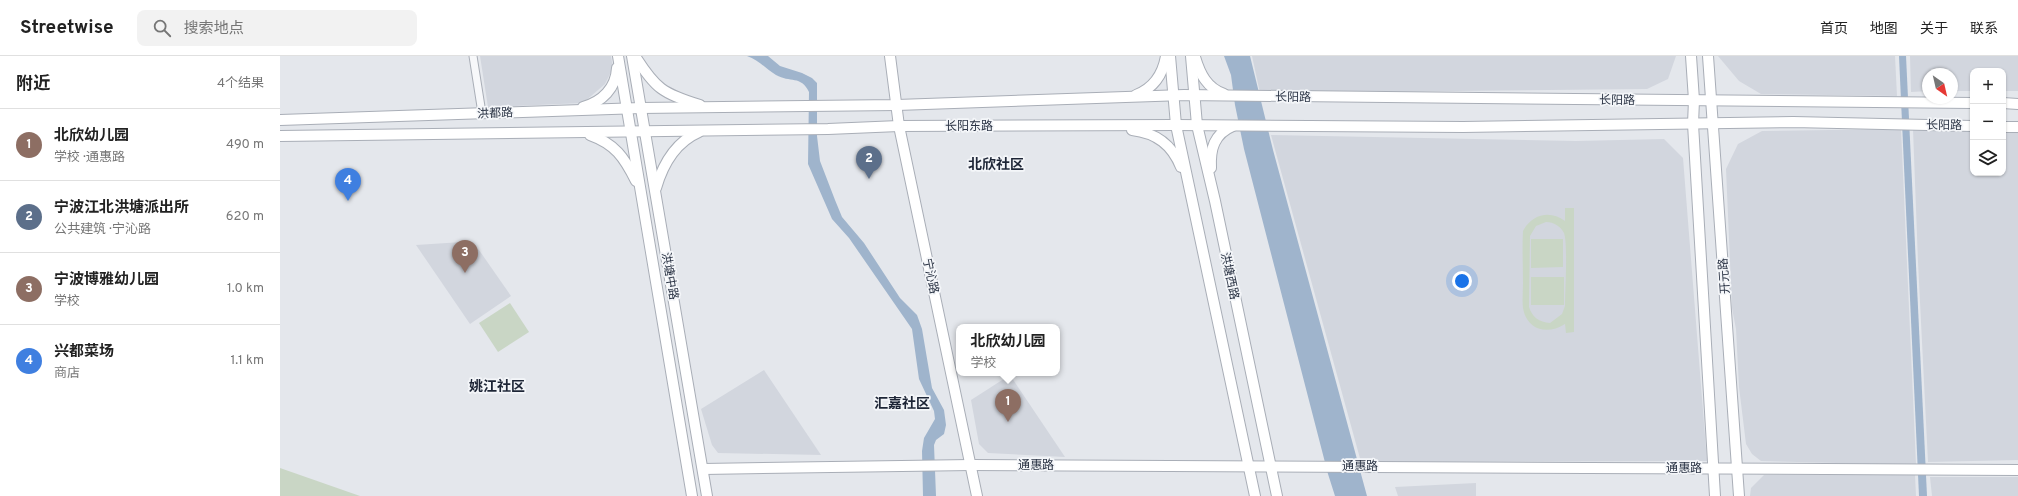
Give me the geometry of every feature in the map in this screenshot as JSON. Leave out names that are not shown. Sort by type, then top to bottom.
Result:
[{"type":"main road","name":"洪塘中路","points":[[617,56],[692,496]]},
{"type":"main road","points":[[573,110],[596,102],[608,92],[614,83],[617,56]]},
{"type":"main road","name":"洪塘中路","points":[[632,56],[707,496]]},
{"type":"main road","points":[[635,56],[651,80],[662,90],[674,97],[709,107]]},
{"type":"main road","name":"宁沁路","points":[[890,56],[899,126],[977,496]]},
{"type":"main road","points":[[1132,97],[1148,90],[1154,84],[1161,73],[1166,56]]},
{"type":"main road","name":"洪塘西路","points":[[1170,56],[1176,125],[1255,496]]},
{"type":"main road","name":"洪塘西路","points":[[1191,56],[1197,125],[1212,188],[1277,496]]},
{"type":"main road","points":[[1194,56],[1200,72],[1209,86],[1215,91],[1230,96]]},
{"type":"main road","name":"开元路","points":[[1691,56],[1694,100],[1693,124],[1712,469],[1715,496]]},
{"type":"main road","name":"开元路","points":[[1708,56],[1739,496]]},
{"type":"main road","name":"长阳东路","points":[[709,107],[897,105],[1132,97],[1230,96]]},
{"type":"main road","name":"长阳路","points":[[1230,96],[1970,103]]},
{"type":"main road","points":[[2006,103],[2018,104]]},
{"type":"main road","name":"洪都路","points":[[280,120],[709,107]]},
{"type":"main road","name":"长阳路","points":[[1236,126],[1463,127],[1792,122],[1970,126]]},
{"type":"main road","points":[[1098,125],[1139,130],[1160,138],[1176,156],[1190,191]]},
{"type":"main road","name":"长阳东路","points":[[701,131],[828,129],[899,126],[1236,126]]},
{"type":"main road","points":[[1212,188],[1212,148],[1219,135],[1236,126]]},
{"type":"main road","points":[[2006,127],[2018,127]]},
{"type":"main road","name":"洪都路","points":[[280,136],[701,131]]},
{"type":"main road","points":[[655,192],[660,175],[674,150],[683,141],[701,131]]},
{"type":"main road","points":[[581,132],[603,140],[613,146],[628,166],[641,192]]},
{"type":"main road","name":"通惠路","points":[[703,469],[971,465],[2018,470]]},
{"type":"street","points":[[474,56],[482,113]]},
{"type":"shaded area","points":[[480,56],[611,56],[613,68],[605,84],[583,103],[488,107]]},
{"type":"shaded area","points":[[1252,56],[1676,56],[1668,79],[1647,89],[1260,93]]},
{"type":"shaded area","points":[[1718,56],[1895,56],[1897,96],[1761,94],[1739,81]]},
{"type":"shaded area","points":[[1910,56],[2018,56],[2018,91],[2006,91],[2006,68],[1970,68],[1970,91],[1958,91],[1958,68],[1922,68],[1922,91],[1911,92]]},
{"type":"shaded area","points":[[1901,129],[1916,465],[1761,461],[1752,454],[1746,444],[1739,387],[1736,329],[1732,308],[1726,169],[1738,144],[1762,131]]},
{"type":"shaded area","points":[[1913,129],[1970,131],[1970,176],[2006,176],[2006,132],[2018,132],[2018,460],[1928,462]]},
{"type":"shaded area","points":[[1271,135],[1576,141],[1664,139],[1683,158],[1707,461],[1361,462]]},
{"type":"shaded area","points":[[462,242],[479,250],[511,296],[470,324],[416,245]]},
{"type":"shaded area","points":[[764,370],[821,455],[718,453],[712,445],[701,409]]},
{"type":"shaded area","points":[[1011,376],[1065,457],[988,453],[979,444],[971,400]]},
{"type":"shaded area","points":[[1764,475],[1915,475],[1916,496],[1750,496],[1751,488]]},
{"type":"shaded area","points":[[1930,477],[2018,477],[2018,496],[1932,496]]},
{"type":"shaded area","points":[[1476,483],[1476,496],[1398,496],[1395,487]]},
{"type":"green space","points":[[1565,208],[1574,208],[1574,332],[1566,333],[1565,324],[1552,329],[1539,329],[1529,322],[1525,316],[1523,308],[1523,231],[1536,217],[1547,215],[1565,221]],"holes":[[[1546,222],[1552,223],[1561,228],[1564,233],[1566,257],[1565,306],[1562,314],[1550,323],[1536,318],[1532,314],[1529,307],[1530,236],[1536,226]]]},
{"type":"green space","points":[[1531,239],[1563,239],[1563,267],[1531,268]]},
{"type":"green space","points":[[1531,277],[1564,277],[1564,305],[1531,305]]},
{"type":"green space","points":[[510,303],[529,332],[498,352],[479,323]]},
{"type":"green space","points":[[280,468],[360,496],[280,496]]},
{"type":"water","points":[[747,56],[768,56],[780,66],[802,73],[812,78],[817,83],[817,136],[820,161],[842,217],[864,243],[900,298],[917,315],[922,329],[932,388],[944,410],[946,425],[944,434],[936,440],[934,445],[936,496],[923,496],[922,451],[924,438],[935,419],[934,411],[919,379],[912,329],[849,238],[832,219],[808,164],[809,92],[806,87],[799,81],[776,75]]},
{"type":"water","points":[[1224,56],[1250,56],[1273,150],[1367,496],[1335,496],[1244,149],[1235,105],[1231,75]]},
{"type":"water","points":[[1899,56],[1906,56],[1927,496],[1919,496]]},
{"type":"place","name":"宁波江北洪塘派出所","points":[[869,179]]},
{"type":"place","name":"兴都菜场","points":[[348,201]]},
{"type":"place","name":"宁波博雅幼儿园","points":[[465,273]]},
{"type":"place","name":"北欣幼儿园","points":[[1008,422]]},
{"type":"district","name":"北欣社区","points":[[996,164]]},
{"type":"district","name":"姚江社区","points":[[497,386]]},
{"type":"district","name":"汇嘉社区","points":[[902,403]]}]
